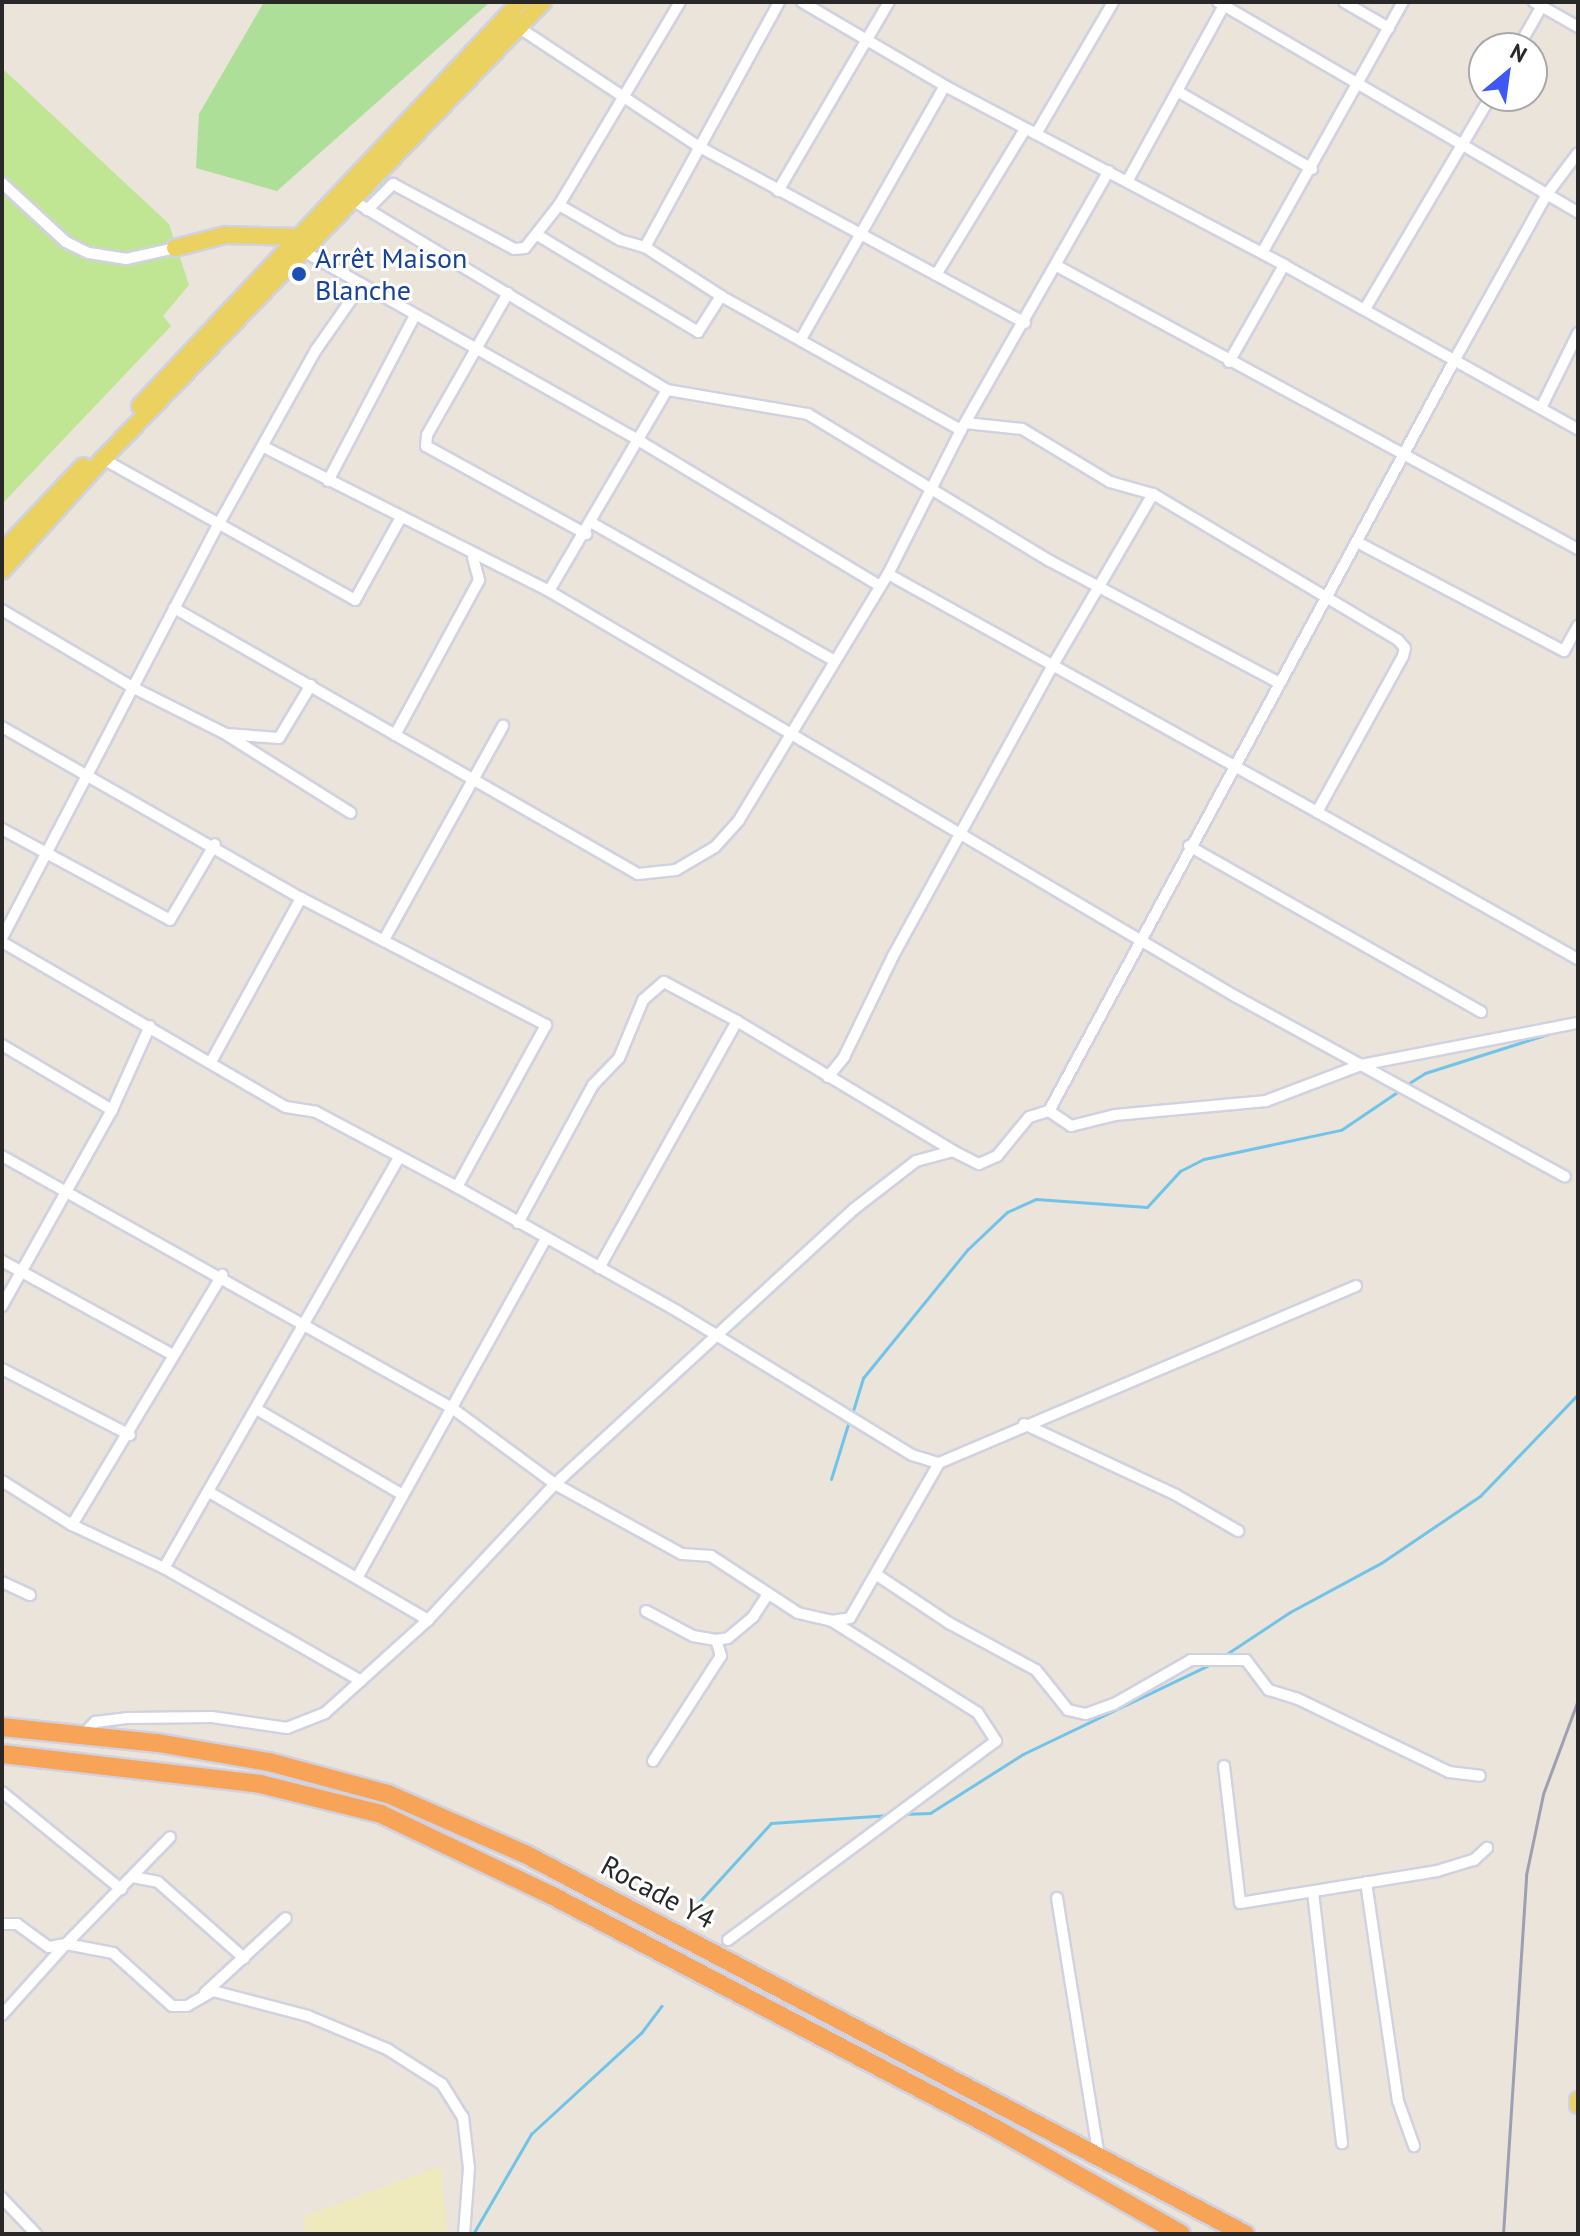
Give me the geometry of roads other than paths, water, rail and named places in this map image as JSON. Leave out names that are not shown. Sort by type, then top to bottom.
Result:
[{"type":"highway","name":"Rocade Y4","points":[[2,1727],[158,1743],[269,1762],[388,1794],[527,1855],[1245,2234]]},
{"type":"highway","name":"Rocade Y4","points":[[2,1754],[260,1784],[381,1814],[551,1895],[761,2005],[1181,2234]]},
{"type":"main road","points":[[2,571],[520,2]]},
{"type":"main road","points":[[2,552],[300,244],[352,200],[543,2]]},
{"type":"main road","points":[[175,248],[225,235],[300,244]]},
{"type":"street","points":[[367,210],[393,184],[514,249],[525,248],[539,236],[559,205],[621,95],[680,2]]},
{"type":"street","points":[[645,247],[696,145],[779,2]]},
{"type":"street","points":[[802,2],[945,86],[1128,180],[1578,429]]},
{"type":"street","points":[[778,191],[889,2]]},
{"type":"street","points":[[936,275],[1113,2]]},
{"type":"street","points":[[1344,2],[1389,28]]},
{"type":"street","points":[[1262,253],[1359,86],[1403,2]]},
{"type":"street","points":[[1128,180],[1223,3],[1359,86],[1578,212]]},
{"type":"street","points":[[1526,32],[1540,4],[1578,27]]},
{"type":"street","points":[[518,27],[696,145],[1025,323]]},
{"type":"street","points":[[801,339],[945,86]]},
{"type":"street","points":[[1177,91],[1312,169]]},
{"type":"street","points":[[1365,309],[1482,112]]},
{"type":"street","points":[[518,1223],[593,1085],[619,1058],[643,1000],[664,982],[737,1021],[979,1164],[997,1156],[1029,1117],[1049,1111],[1144,942],[1189,846],[1407,453],[1454,361],[1547,194],[1578,153]]},
{"type":"street","points":[[174,608],[311,685],[469,781],[638,874],[676,870],[715,847],[739,820],[788,734],[888,574],[963,427],[1109,171]]},
{"type":"street","points":[[2,183],[66,242],[89,253],[126,259],[175,248]]},
{"type":"street","points":[[352,200],[667,390],[808,414],[930,490],[1278,682]]},
{"type":"street","points":[[559,205],[620,240],[645,247],[721,296],[963,427],[1022,429],[1110,482],[1153,494],[1326,596],[1405,648],[1317,812]]},
{"type":"street","points":[[539,236],[698,332],[721,296]]},
{"type":"street","points":[[300,244],[474,351],[638,440],[880,586]]},
{"type":"street","points":[[1229,362],[1284,265]]},
{"type":"street","points":[[1057,266],[1229,362],[1407,453],[1578,549]]},
{"type":"street","points":[[362,284],[316,350],[217,527],[2,940],[212,1060],[286,1107],[316,1112],[457,1187],[912,1455],[939,1463]]},
{"type":"street","points":[[508,293],[427,435],[426,446],[586,534]]},
{"type":"street","points":[[328,481],[415,315]]},
{"type":"street","points":[[1541,408],[1578,335]]},
{"type":"street","points":[[549,591],[586,534],[667,390]]},
{"type":"street","points":[[264,447],[473,558],[549,591],[1144,942],[1565,1177]]},
{"type":"street","points":[[103,459],[217,527],[355,600],[400,519]]},
{"type":"street","points":[[828,1077],[844,1057],[959,835],[1098,584],[1153,494]]},
{"type":"street","points":[[592,523],[835,661]]},
{"type":"street","points":[[1357,542],[1564,651],[1578,626]]},
{"type":"street","points":[[395,735],[479,580],[473,558]]},
{"type":"street","points":[[888,574],[1578,959]]},
{"type":"street","points":[[2,610],[132,687],[226,734],[351,813]]},
{"type":"street","points":[[226,734],[279,738],[311,685]]},
{"type":"street","points":[[385,938],[469,781],[503,726]]},
{"type":"street","points":[[2,727],[215,844],[301,898],[385,938],[546,1025],[457,1187]]},
{"type":"street","points":[[2,829],[170,920],[215,844]]},
{"type":"street","points":[[1189,846],[1481,1012]]},
{"type":"street","points":[[212,1060],[301,898]]},
{"type":"street","points":[[599,1268],[737,1021]]},
{"type":"street","points":[[1049,1111],[1071,1126],[1115,1115],[1266,1101],[1361,1065],[1578,1023]]},
{"type":"street","points":[[2,1306],[112,1110],[150,1026]]},
{"type":"street","points":[[2,1045],[112,1110]]},
{"type":"street","points":[[81,1737],[95,1722],[163,1715],[295,1727],[325,1713],[428,1620],[555,1484],[854,1209],[916,1161],[953,1151]]},
{"type":"street","points":[[2,1156],[222,1275],[452,1408],[555,1484],[682,1554],[711,1556],[798,1613],[832,1621],[978,1713],[996,1741],[728,1940]]},
{"type":"street","points":[[164,1568],[258,1410],[399,1158]]},
{"type":"street","points":[[357,1578],[546,1238]]},
{"type":"street","points":[[2,1261],[173,1355]]},
{"type":"street","points":[[72,1525],[130,1435],[173,1355],[222,1275]]},
{"type":"street","points":[[832,1621],[850,1618],[939,1463],[1024,1424],[1356,1286]]},
{"type":"street","points":[[2,1369],[130,1435]]},
{"type":"street","points":[[258,1410],[403,1495]]},
{"type":"street","points":[[1024,1424],[1176,1495],[1238,1531]]},
{"type":"street","points":[[2,1481],[72,1525],[164,1568],[361,1681]]},
{"type":"street","points":[[209,1492],[428,1620]]},
{"type":"street","points":[[877,1575],[949,1623],[1036,1670],[1068,1710],[1086,1714],[1114,1704],[1191,1660],[1246,1660],[1269,1690],[1296,1698],[1449,1772],[1480,1776]]},
{"type":"street","points":[[2,1582],[30,1595]]},
{"type":"street","points":[[646,1611],[693,1636],[716,1640],[728,1638],[753,1617],[768,1594]]},
{"type":"street","points":[[653,1761],[721,1656],[716,1640]]},
{"type":"street","points":[[1224,1766],[1240,1903],[1437,1871],[1474,1860],[1487,1848]]},
{"type":"street","points":[[2,1792],[121,1889]]},
{"type":"street","points":[[2,2015],[170,1837]]},
{"type":"street","points":[[133,1877],[158,1882],[244,1958]]},
{"type":"street","points":[[1366,1882],[1396,2088],[1414,2146]]},
{"type":"street","points":[[1313,1892],[1342,2143]]},
{"type":"street","points":[[1057,1898],[1099,2156]]},
{"type":"street","points":[[198,1999],[286,1918]]},
{"type":"street","points":[[2,1924],[17,1924],[49,1947],[66,1944],[113,1953],[172,2006],[187,2006],[213,1991],[308,2016],[387,2049],[442,2084],[468,2130],[464,2234]]},
{"type":"street","points":[[2,2198],[36,2234]]},
{"type":"waterway","points":[[1406,1085],[1425,1073],[1548,1034]]},
{"type":"waterway","points":[[852,1414],[863,1378],[968,1249],[1007,1212],[1036,1199],[1147,1207],[1180,1171],[1204,1159],[1341,1130],[1400,1090]]},
{"type":"waterway","points":[[1222,1657],[1290,1612],[1381,1563],[1480,1496],[1578,1394]]},
{"type":"waterway","points":[[831,1479],[849,1421]]},
{"type":"waterway","points":[[902,1814],[930,1813],[1023,1754],[1213,1663]]},
{"type":"waterway","points":[[690,1912],[771,1823],[890,1815]]},
{"type":"waterway","points":[[473,2234],[531,2134],[641,2033],[661,2006]]},
{"type":"railway","points":[[1503,2234],[1526,1875],[1543,1794],[1578,1700]]},
{"type":"place","name":"Arrêt Maison Blanche","points":[[299,274]]}]
